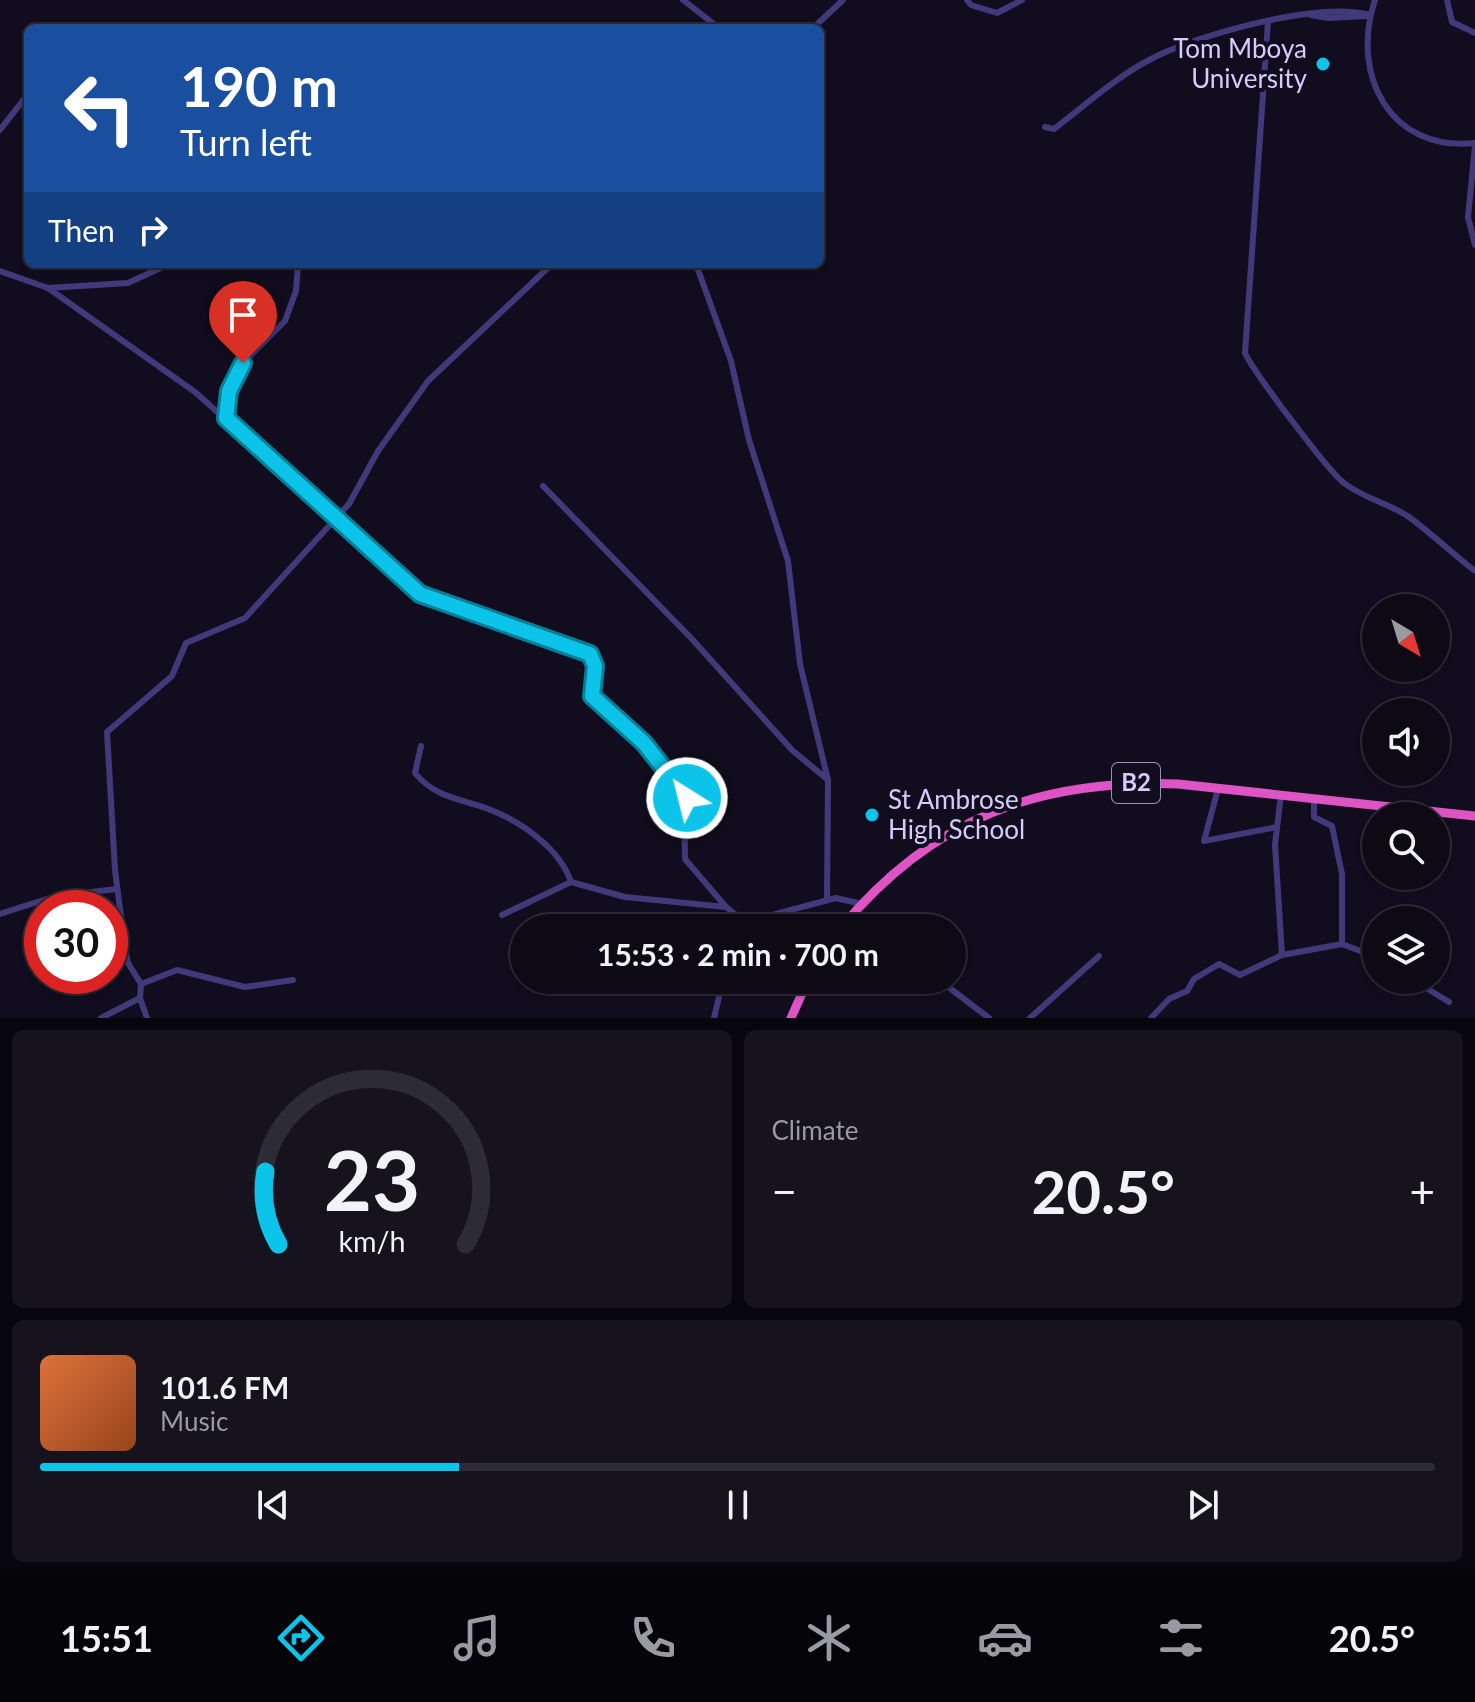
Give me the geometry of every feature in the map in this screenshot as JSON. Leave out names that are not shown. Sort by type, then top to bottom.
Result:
[{"type":"highway","name":"B2","points":[[854,912],[898,869],[933,844],[1022,800],[1100,784],[1148,783],[1281,794],[1475,816]]},
{"type":"highway","points":[[791,1018],[802,994]]},
{"type":"street","points":[[683,0],[714,24]]},
{"type":"street","points":[[817,24],[843,0]]},
{"type":"street","points":[[967,0],[971,5],[997,13],[1022,0]]},
{"type":"street","points":[[1375,0],[1365,53],[1381,100],[1396,120],[1433,142],[1475,145],[1468,217],[1475,245]]},
{"type":"street","points":[[1447,0],[1452,22],[1475,33]]},
{"type":"street","points":[[1045,127],[1054,129],[1147,61],[1167,52],[1268,22],[1308,14],[1329,11],[1370,15]]},
{"type":"street","points":[[1268,22],[1245,353],[1251,368],[1334,475],[1364,496],[1408,517],[1475,571]]},
{"type":"street","points":[[0,130],[24,99]]},
{"type":"street","points":[[48,288],[128,283],[160,268]]},
{"type":"street","points":[[226,418],[229,391],[243,363],[285,321],[296,291],[298,268]]},
{"type":"street","points":[[147,1018],[140,998],[141,984],[128,963],[117,889],[107,732],[172,676],[186,643],[245,618],[349,504],[378,451],[428,381],[548,268]]},
{"type":"street","points":[[697,268],[731,361],[749,440],[788,561],[800,664],[828,780],[827,900]]},
{"type":"street","points":[[0,271],[48,288],[195,392],[427,598],[590,654],[595,666],[592,696],[644,743],[684,792],[685,859],[733,914]]},
{"type":"street","points":[[543,486],[692,639],[792,750],[828,780]]},
{"type":"street","points":[[421,746],[415,773],[423,782],[443,796],[492,810],[526,831],[564,861],[571,882]]},
{"type":"street","points":[[1218,789],[1204,841],[1277,827]]},
{"type":"street","points":[[1281,794],[1277,827],[1282,955]]},
{"type":"street","points":[[1314,799],[1314,817],[1332,826],[1342,874],[1342,944]]},
{"type":"street","points":[[502,915],[571,882],[625,897],[726,907]]},
{"type":"street","points":[[0,914],[56,896],[117,889]]},
{"type":"street","points":[[781,914],[842,898],[862,904]]},
{"type":"street","points":[[1151,1018],[1169,999],[1187,991],[1194,979],[1214,966],[1244,974],[1282,955],[1342,944],[1362,952]]},
{"type":"street","points":[[1030,1018],[1099,956]]},
{"type":"street","points":[[141,984],[177,970],[188,970],[245,987],[293,980]]},
{"type":"street","points":[[714,1018],[718,994]]},
{"type":"street","points":[[957,994],[989,1018]]},
{"type":"street","points":[[1436,994],[1449,1002]]},
{"type":"street","points":[[101,1018],[140,998]]},
{"type":"place","name":"Tom Mboya University","points":[[1323,64]]},
{"type":"place","name":"St Ambrose High School","points":[[872,815]]},
{"type":"route","points":[[243,363],[229,391],[226,418],[420,594],[590,654],[595,666],[592,696],[644,743],[687,798]]}]
